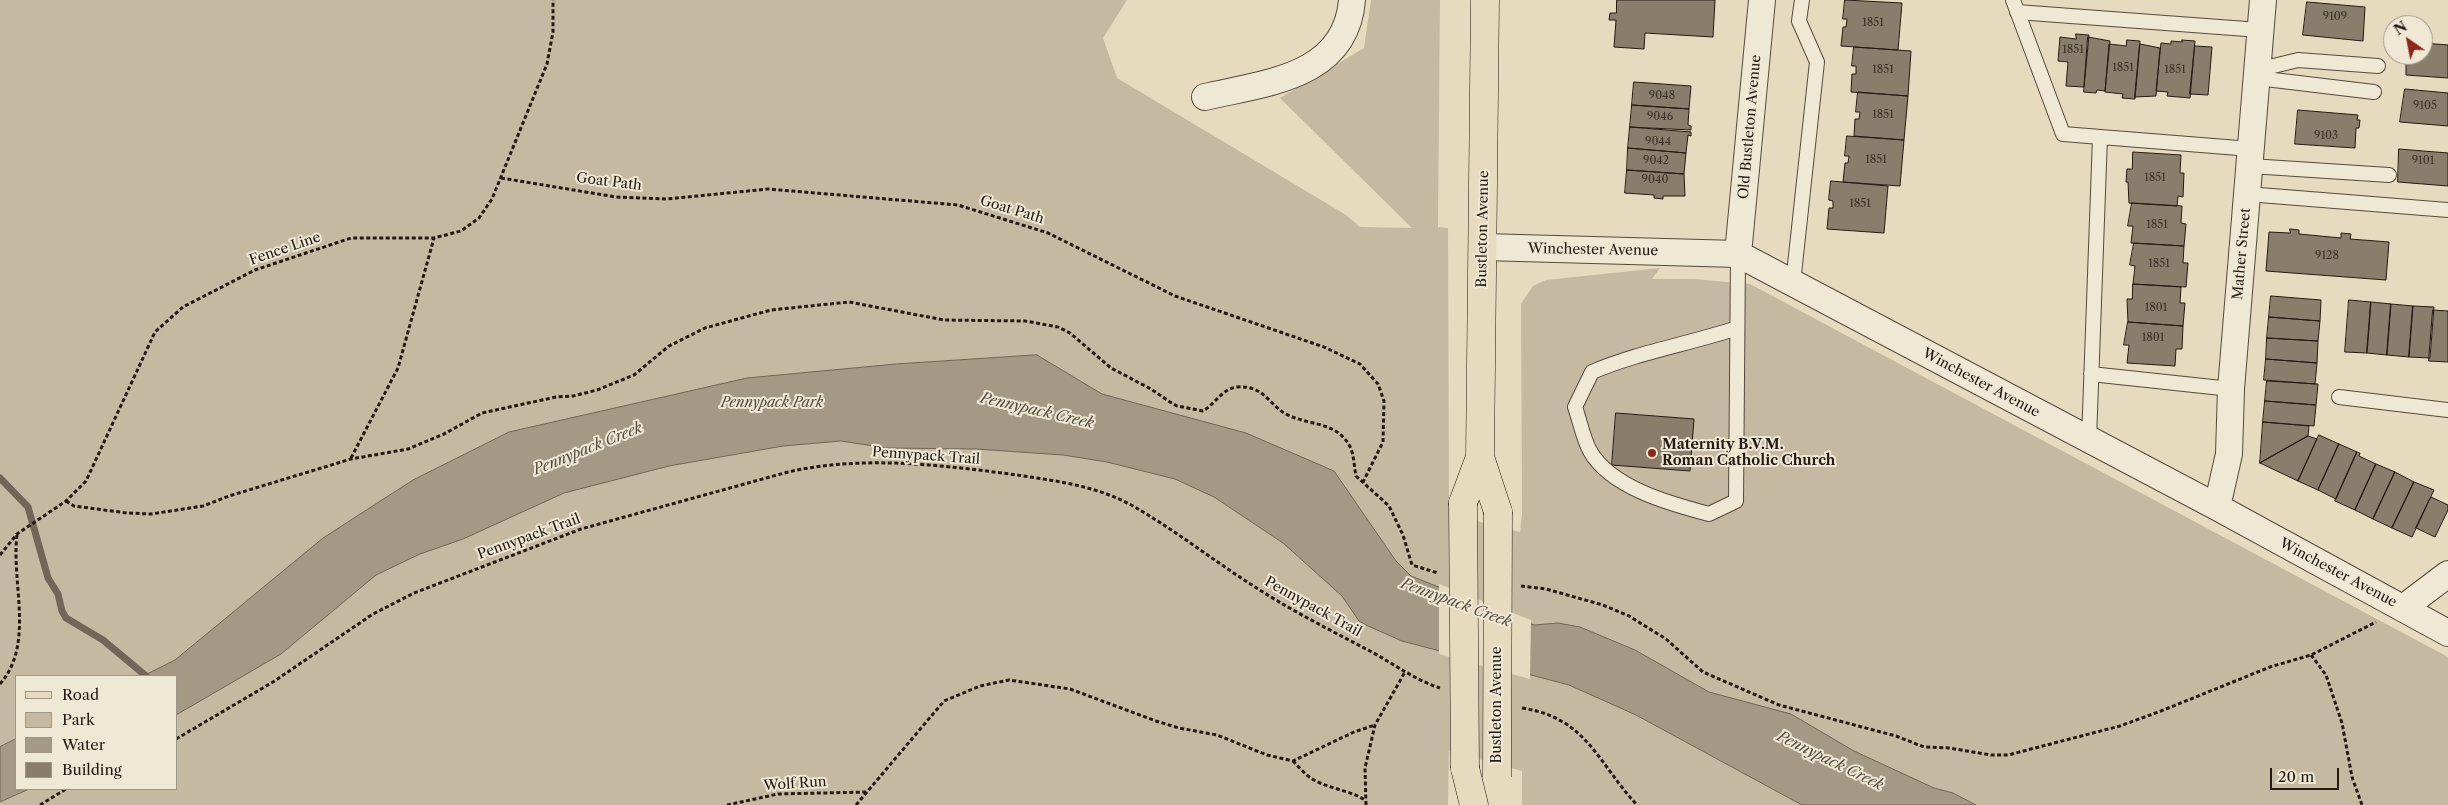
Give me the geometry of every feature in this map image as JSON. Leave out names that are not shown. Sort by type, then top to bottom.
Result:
[{"type":"main road","name":"Bustleton Avenue","points":[[1485,0],[1484,248],[1480,457],[1498,512],[1497,777],[1488,805]]},
{"type":"main road","name":"Bustleton Avenue","points":[[1474,805],[1465,768],[1463,502],[1480,457]]},
{"type":"street","points":[[1205,98],[1294,76],[1312,66],[1326,56],[1337,43],[1349,18],[1352,0]]},
{"type":"street","name":"Old Bustleton Avenue","points":[[1738,254],[1762,0]]},
{"type":"street","name":"Mather Street","points":[[2217,508],[2229,454],[2231,389],[2262,0]]},
{"type":"street","name":"Winchester Avenue","points":[[1484,248],[1738,254],[2448,633]]},
{"type":"street","points":[[2403,608],[2448,574]]},
{"type":"lane","points":[[1793,283],[1817,62],[1799,21],[1802,0]]},
{"type":"lane","points":[[2260,30],[2015,6],[2063,134],[2100,137],[2389,175]]},
{"type":"lane","points":[[2257,74],[2298,60],[2378,66]]},
{"type":"lane","points":[[2257,74],[2374,92]]},
{"type":"lane","points":[[2088,440],[2100,137]]},
{"type":"lane","points":[[2248,194],[2448,210]]},
{"type":"lane","points":[[1737,328],[1696,342],[1624,358],[1592,372],[1575,407],[1590,451],[1612,475],[1664,503],[1709,514],[1736,501],[1738,254]]},
{"type":"lane","points":[[2091,374],[2231,389]]},
{"type":"lane","points":[[2340,398],[2448,410]]},
{"type":"path","name":"Fence Line","points":[[0,556],[17,534],[66,501],[86,481],[155,332],[184,307],[255,270],[351,238],[434,238],[461,232],[479,218],[492,199],[546,64],[553,32],[554,0]]},
{"type":"path","name":"Goat Path","points":[[501,178],[616,197],[667,199],[768,189],[958,205],[1048,233],[1175,296],[1324,347],[1360,364],[1378,384],[1384,401],[1383,442],[1362,484]]},
{"type":"path","points":[[350,459],[398,368],[434,238]]},
{"type":"path","points":[[66,501],[74,506],[151,514],[181,511],[203,506],[228,496],[350,459],[408,449],[444,434],[482,413],[597,390],[634,375],[669,346],[705,328],[772,310],[849,302],[944,320],[1025,321],[1058,327],[1070,334],[1111,368],[1151,389],[1177,406],[1194,410],[1204,411],[1226,390],[1246,387],[1262,392],[1284,413],[1314,425],[1336,430],[1344,438],[1352,448],[1356,476],[1362,484],[1389,506],[1403,535],[1412,565],[1441,574]]},
{"type":"path","name":"Pennypack Trail","points":[[178,738],[273,682],[372,614],[436,583],[615,519],[797,470],[854,462],[937,466],[1003,473],[1073,485],[1112,496],[1149,515],[1256,588],[1405,672],[1446,690]]},
{"type":"path","points":[[0,684],[13,665],[20,631],[16,582],[17,534]]},
{"type":"path","points":[[1520,585],[1546,589],[1603,605],[1629,616],[1666,639],[1704,672],[1779,705],[1896,736],[1924,747],[1949,748],[1991,755],[2008,754],[2120,726],[2226,686],[2270,667],[2311,655],[2403,608]]},
{"type":"path","points":[[2311,655],[2326,675],[2342,723],[2352,777],[2362,805]]},
{"type":"path","points":[[1366,805],[1365,768],[1375,725],[1405,672]]},
{"type":"path","points":[[856,805],[944,701],[980,686],[1008,680],[1070,689],[1156,721],[1179,728],[1217,735],[1267,755],[1293,761],[1312,779],[1352,792],[1366,800]]},
{"type":"path","points":[[1518,707],[1550,714],[1581,734],[1637,805]]},
{"type":"path","points":[[1293,761],[1354,732],[1375,725]]},
{"type":"path","points":[[40,805],[64,790]]},
{"type":"path","name":"Wolf Run","points":[[727,805],[778,794],[866,792]]},
{"type":"green space","name":"Pennypack Park","points":[[0,0],[1127,0],[1103,38],[1117,78],[1346,215],[1360,227],[1412,228],[1280,98],[1364,48],[1371,0],[1440,0],[1438,227],[1448,228],[1449,514],[1520,532],[1522,514],[1521,304],[1533,286],[1546,280],[1660,268],[1652,279],[1694,279],[1750,284],[2448,657],[2448,805],[1522,805],[1522,771],[1449,751],[1448,805],[0,805]]},
{"type":"water","name":"Pennypack Creek","points":[[1037,355],[1102,394],[1246,433],[1334,471],[1396,561],[1411,576],[1534,625],[1558,623],[1580,627],[1635,650],[1709,692],[1791,714],[1854,751],[1934,788],[1953,793],[1976,805],[1802,805],[1636,715],[1569,685],[1402,641],[1368,626],[1359,621],[1342,596],[1283,543],[1214,497],[1175,479],[1107,462],[1063,455],[976,449],[887,448],[841,441],[783,446],[669,466],[564,493],[463,539],[420,554],[376,575],[281,654],[178,714],[178,675],[145,675],[175,660],[323,538],[413,480],[509,432],[747,378],[896,364]]},
{"type":"water","points":[[15,740],[15,790],[27,790],[0,802],[0,747]]},
{"type":"pier","points":[[1439,584],[1531,620],[1530,679],[1439,654]]},
{"type":"building","points":[[1617,0],[1715,0],[1713,37],[1645,33],[1644,49],[1614,47],[1616,20],[1609,20],[1610,13],[1616,13]]},
{"type":"building","points":[[1845,0],[1902,3],[1898,50],[1841,46],[1843,27],[1846,27],[1847,19],[1843,19]]},
{"type":"building","points":[[2307,2],[2365,7],[2363,41],[2303,35]]},
{"type":"building","points":[[2076,34],[2089,35],[2084,87],[2066,86],[2068,62],[2058,61],[2060,37],[2076,39]]},
{"type":"building","points":[[2088,37],[2110,41],[2105,91],[2097,90],[2096,93],[2084,92]]},
{"type":"building","points":[[2127,40],[2140,41],[2135,99],[2122,98],[2123,94],[2105,92],[2109,44],[2126,46]]},
{"type":"building","points":[[2182,40],[2195,41],[2190,98],[2167,96],[2168,92],[2156,91],[2161,43],[2171,44],[2171,41],[2182,42]]},
{"type":"building","points":[[2140,44],[2160,48],[2156,96],[2135,97]]},
{"type":"building","points":[[2433,44],[2448,45],[2448,78],[2406,75],[2406,65],[2433,65]]},
{"type":"building","points":[[2195,46],[2212,47],[2208,95],[2190,94]]},
{"type":"building","points":[[1854,47],[1911,51],[1908,96],[1851,92],[1852,74],[1856,74],[1856,66],[1852,66]]},
{"type":"building","points":[[1634,82],[1691,86],[1689,109],[1632,105]]},
{"type":"building","points":[[2405,89],[2448,93],[2448,126],[2400,122]]},
{"type":"building","points":[[1858,92],[1908,96],[1904,140],[1854,136],[1855,119],[1859,119],[1860,112],[1856,112]]},
{"type":"building","points":[[1632,105],[1689,109],[1688,125],[1691,126],[1691,130],[1630,127]]},
{"type":"building","points":[[2298,110],[2358,115],[2357,120],[2360,120],[2359,128],[2356,128],[2355,148],[2295,144]]},
{"type":"building","points":[[1630,127],[1691,132],[1691,136],[1688,135],[1686,153],[1628,148]]},
{"type":"building","points":[[1847,136],[1904,140],[1900,186],[1843,182],[1845,163],[1848,163],[1849,156],[1845,156]]},
{"type":"building","points":[[1628,148],[1686,153],[1684,174],[1627,170]]},
{"type":"building","points":[[2399,149],[2448,153],[2448,186],[2398,182]]},
{"type":"building","points":[[2133,152],[2181,155],[2180,173],[2184,173],[2183,197],[2178,196],[2177,206],[2129,203],[2128,182],[2126,182],[2127,169],[2132,169]]},
{"type":"building","points":[[1627,170],[1684,174],[1685,196],[1663,196],[1663,199],[1654,198],[1654,195],[1625,193]]},
{"type":"building","points":[[1831,181],[1888,186],[1884,233],[1827,229],[1829,208],[1833,208],[1833,201],[1829,200]]},
{"type":"building","points":[[2132,203],[2182,206],[2181,223],[2186,224],[2184,246],[2131,243],[2133,226],[2128,226]]},
{"type":"building","points":[[2290,229],[2299,230],[2299,234],[2341,238],[2341,233],[2351,234],[2350,239],[2389,242],[2386,280],[2266,271],[2269,232],[2290,233]]},
{"type":"building","points":[[2134,243],[2184,246],[2183,263],[2188,263],[2186,287],[2133,284],[2135,266],[2130,265]]},
{"type":"building","points":[[2133,284],[2181,287],[2180,303],[2185,303],[2183,326],[2128,322],[2127,299],[2132,299]]},
{"type":"building","points":[[2271,296],[2321,300],[2320,321],[2269,317]]},
{"type":"building","points":[[2349,300],[2371,302],[2367,353],[2345,352]]},
{"type":"building","points":[[2371,302],[2391,304],[2387,355],[2367,353]]},
{"type":"building","points":[[2391,304],[2413,306],[2409,357],[2387,355]]},
{"type":"building","points":[[2413,306],[2434,307],[2430,358],[2409,357]]},
{"type":"building","points":[[2433,310],[2448,311],[2448,362],[2429,361]]},
{"type":"building","points":[[2269,317],[2320,321],[2318,341],[2267,338]]},
{"type":"building","points":[[2128,322],[2183,326],[2182,349],[2176,349],[2175,366],[2127,363],[2129,345],[2124,345]]},
{"type":"building","points":[[2267,338],[2318,341],[2317,363],[2266,359]]},
{"type":"building","points":[[2266,359],[2317,363],[2315,384],[2264,380]]},
{"type":"building","points":[[2267,381],[2318,384],[2316,405],[2265,401]]},
{"type":"building","points":[[2265,401],[2316,405],[2314,426],[2263,422]]},
{"type":"building","name":"Maternity B.V.M. Roman Catholic Church","points":[[1616,413],[1694,419],[1690,471],[1612,465]]},
{"type":"building","points":[[2263,422],[2309,426],[2308,436],[2260,463]]},
{"type":"building","points":[[2319,435],[2339,444],[2318,490],[2298,481]]},
{"type":"building","points":[[2308,436],[2317,439],[2298,481],[2260,463]]},
{"type":"building","points":[[2339,444],[2357,452],[2336,499],[2318,490]]},
{"type":"building","points":[[2357,452],[2360,453],[2359,456],[2376,464],[2355,510],[2335,501]]},
{"type":"building","points":[[2376,464],[2395,472],[2373,519],[2355,510]]},
{"type":"building","points":[[2395,472],[2414,482],[2392,528],[2373,519]]},
{"type":"building","points":[[2414,482],[2434,490],[2412,537],[2392,528]]},
{"type":"building","points":[[2431,497],[2448,505],[2448,510],[2435,537],[2416,528]]},
{"type":"waterway","points":[[0,478],[28,507],[48,578],[58,594],[62,611],[66,618],[103,640],[145,675]]},
{"type":"place","name":"Maternity B.V.M. Roman Catholic Church","points":[[1652,453]]}]
